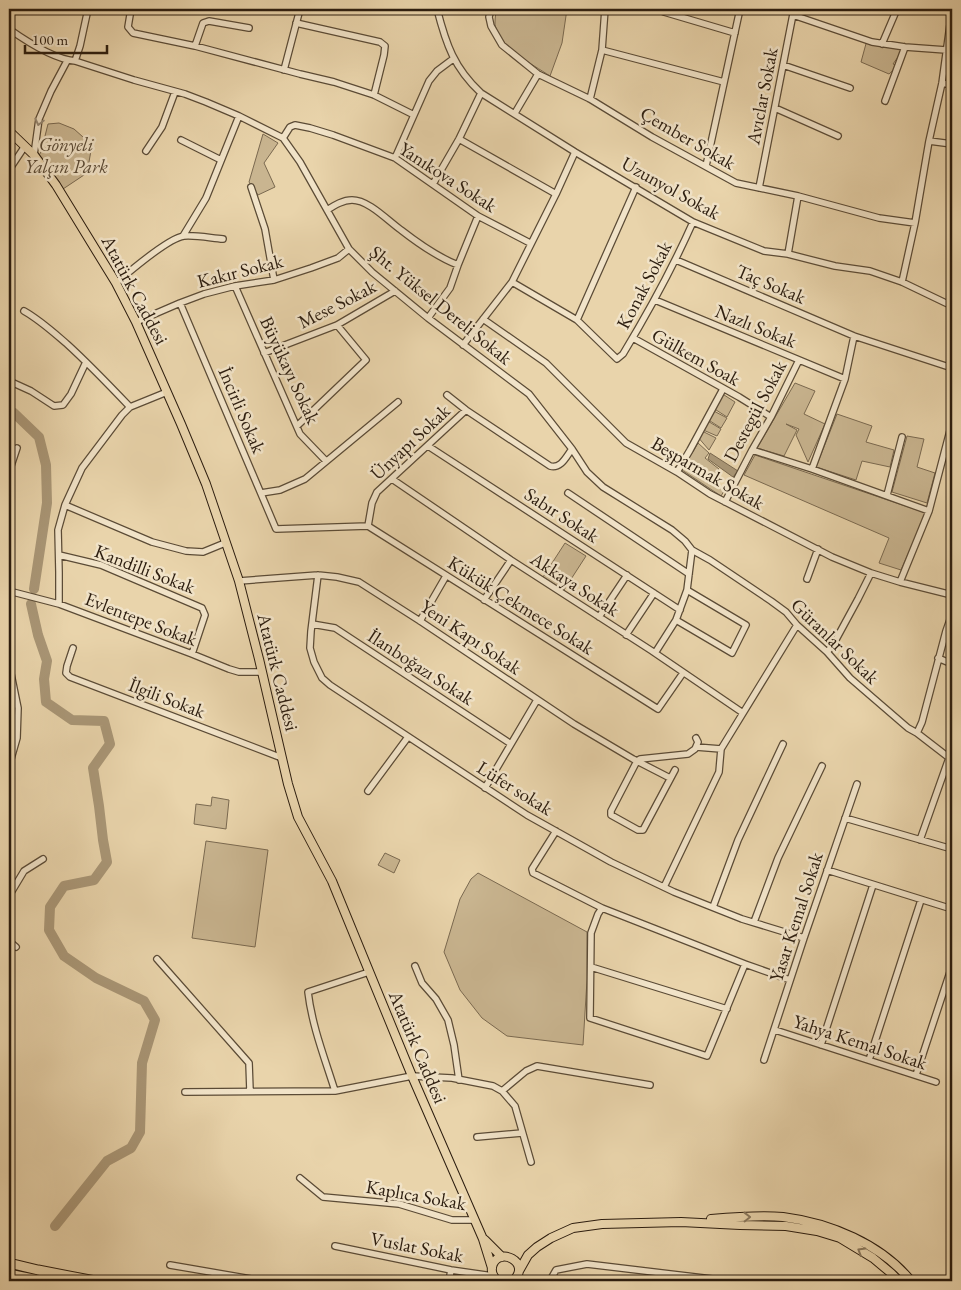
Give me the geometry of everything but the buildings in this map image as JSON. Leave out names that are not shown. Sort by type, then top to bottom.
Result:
[{"type":"highway","points":[[9,1263],[95,1281]]},
{"type":"highway","points":[[9,1274],[43,1281]]},
{"type":"main road","name":"Atatürk Caddesi","points":[[9,131],[34,155],[56,185],[116,283],[136,322],[167,392],[206,484],[239,581],[298,817],[332,881],[412,1076],[483,1239],[494,1275]]},
{"type":"main road","points":[[681,1222],[745,1216],[783,1217],[818,1224],[841,1232],[872,1247],[893,1262],[911,1281]]},
{"type":"main road","points":[[515,1281],[528,1255],[542,1244],[573,1228],[602,1224],[681,1222],[786,1226],[817,1231],[840,1238],[873,1258],[899,1281]]},
{"type":"main road","name":"Atatürk Caddesi","points":[[483,1239],[505,1257],[516,1262],[519,1271]]},
{"type":"main road","points":[[494,1275],[496,1260],[505,1257],[528,1255]]},
{"type":"street","points":[[75,61],[88,9]]},
{"type":"street","points":[[131,9],[128,27],[132,32],[195,46],[334,82],[374,95],[414,116]]},
{"type":"street","points":[[284,70],[300,9]]},
{"type":"street","name":"Uzunyol Sokak","points":[[437,9],[453,60],[472,85],[481,93],[575,152],[693,222],[764,251],[788,254],[835,266],[870,271],[902,282],[952,306]]},
{"type":"street","name":"Çember Sokak","points":[[491,9],[489,17],[491,26],[502,45],[538,74],[590,99],[652,137],[736,184],[798,196],[879,218],[915,223]]},
{"type":"street","points":[[590,99],[602,50],[605,9]]},
{"type":"street","points":[[706,166],[740,9]]},
{"type":"street","points":[[882,44],[896,9]]},
{"type":"street","points":[[664,12],[735,33]]},
{"type":"street","points":[[794,12],[872,42],[946,50]]},
{"type":"street","name":"Avıclar Sokak","points":[[759,188],[794,12]]},
{"type":"street","points":[[902,282],[942,83],[952,12]]},
{"type":"street","points":[[195,46],[203,23],[209,21],[249,28]]},
{"type":"street","points":[[296,23],[380,42],[384,46],[384,55],[374,95]]},
{"type":"street","name":"Şht. Yüksel Dereli Sokak","points":[[9,28],[23,38],[67,61],[75,61],[206,102],[283,138],[300,162],[349,249],[428,318],[529,394],[572,449],[587,472],[603,487],[672,530],[692,550]]},
{"type":"street","points":[[885,101],[905,47]]},
{"type":"street","points":[[602,50],[724,82]]},
{"type":"street","points":[[395,158],[429,81],[437,71],[453,60]]},
{"type":"street","points":[[34,155],[39,119],[67,61]]},
{"type":"street","points":[[783,65],[850,88]]},
{"type":"street","points":[[515,113],[538,74]]},
{"type":"street","points":[[942,83],[952,85]]},
{"type":"street","points":[[146,151],[162,127],[175,92]]},
{"type":"street","points":[[433,184],[459,139],[481,93]]},
{"type":"street","points":[[775,108],[838,136]]},
{"type":"street","points":[[183,236],[206,198],[239,116]]},
{"type":"street","name":"Yanıkova Sokak","points":[[283,138],[290,127],[295,125],[333,135],[395,158],[478,216],[530,243]]},
{"type":"street","points":[[459,139],[556,194]]},
{"type":"street","points":[[181,140],[221,160]]},
{"type":"street","points":[[929,141],[952,144]]},
{"type":"street","points":[[9,170],[25,146]]},
{"type":"street","points":[[463,345],[512,282],[575,152]]},
{"type":"street","points":[[251,187],[265,229],[274,280]]},
{"type":"street","points":[[512,282],[577,320],[636,187]]},
{"type":"street","points":[[788,254],[798,196]]},
{"type":"street","points":[[327,210],[341,202],[361,201],[402,232],[443,259],[458,265]]},
{"type":"street","points":[[428,318],[450,288],[478,216]]},
{"type":"street","name":"Konak Sokak","points":[[577,320],[617,359],[623,354],[676,260],[693,222]]},
{"type":"street","points":[[116,283],[165,245],[183,236],[223,239]]},
{"type":"street","name":"Kakır Sokak","points":[[136,322],[180,302],[204,294],[235,286],[274,280],[311,268],[338,258],[349,249]]},
{"type":"street","name":"Taç Sokak","points":[[676,260],[854,336],[952,368]]},
{"type":"street","name":"Büyükayı Sokak","points":[[235,286],[300,434],[326,461]]},
{"type":"street","name":"Mese Sokak","points":[[264,353],[337,325],[395,291]]},
{"type":"street","name":"Nazlı Sokak","points":[[654,300],[845,379]]},
{"type":"street","name":"İncirli Sokak","points":[[180,302],[276,529],[368,526]]},
{"type":"street","points":[[24,311],[37,318],[86,362],[130,407]]},
{"type":"street","name":"Beşparmak Sokak","points":[[483,319],[546,363],[626,443],[710,494],[832,557],[871,573],[952,595]]},
{"type":"street","points":[[297,426],[366,360],[337,325]]},
{"type":"street","points":[[812,469],[845,379],[854,336]]},
{"type":"street","name":"Gülkem Soak","points":[[633,338],[771,417]]},
{"type":"street","name":"Destegül Sokak","points":[[725,502],[771,417],[799,360]]},
{"type":"street","points":[[9,381],[31,391],[54,406],[64,405],[86,362]]},
{"type":"street","points":[[676,472],[723,389]]},
{"type":"street","points":[[59,604],[58,530],[65,505],[82,468],[130,407],[167,392]]},
{"type":"street","points":[[447,395],[466,410],[550,466],[556,468],[559,466],[572,449]]},
{"type":"street","points":[[261,493],[280,490],[306,479],[398,402]]},
{"type":"street","name":"Ünyapı Sokak","points":[[368,526],[372,503],[377,492],[466,410]]},
{"type":"street","points":[[900,582],[929,511],[951,433],[952,423]]},
{"type":"street","points":[[886,495],[902,437]]},
{"type":"street","name":"Sabır Sokak","points":[[428,446],[680,610]]},
{"type":"street","points":[[9,472],[16,448]]},
{"type":"street","points":[[752,450],[812,469],[929,511]]},
{"type":"street","name":"Akkaya Sokak","points":[[392,479],[743,713]]},
{"type":"street","points":[[568,492],[689,574]]},
{"type":"street","points":[[65,505],[152,542],[186,551],[203,552],[226,543]]},
{"type":"street","name":"Kükük Çekmece Sokak","points":[[368,526],[658,709],[683,673]]},
{"type":"street","points":[[806,579],[818,549]]},
{"type":"street","points":[[655,653],[676,620],[680,610],[687,590],[692,550]]},
{"type":"street","name":"Güranlar Sokak","points":[[692,550],[771,600],[786,612],[827,652],[850,678],[908,728],[951,759]]},
{"type":"street","name":"Kandilli Sokak","points":[[59,555],[101,565],[202,608],[205,615],[192,654]]},
{"type":"street","points":[[484,600],[511,560]]},
{"type":"street","points":[[827,652],[833,646],[871,573]]},
{"type":"street","name":"Yeni Kapı Sokak","points":[[239,581],[318,575],[359,582],[574,724],[670,778]]},
{"type":"street","name":"Lüfer sokak","points":[[318,575],[310,648],[322,678],[330,685],[527,815],[611,862],[713,907],[804,938]]},
{"type":"street","points":[[599,617],[627,575]]},
{"type":"street","points":[[420,621],[446,576]]},
{"type":"street","points":[[676,620],[732,654],[746,625],[687,590]]},
{"type":"street","name":"Evlentepe Sokak","points":[[9,591],[59,604],[229,669],[239,672],[262,672]]},
{"type":"street","points":[[626,635],[654,592]]},
{"type":"street","points":[[917,733],[922,722],[938,658],[952,614]]},
{"type":"street","name":"İlanboğazı Sokak","points":[[312,624],[335,628],[511,744]]},
{"type":"street","points":[[664,887],[719,772],[721,750],[797,624]]},
{"type":"street","name":"İlgili Sokak","points":[[73,648],[66,673],[70,677],[282,758]]},
{"type":"street","points":[[938,658],[952,664]]},
{"type":"street","points":[[9,664],[18,708],[17,738],[9,766]]},
{"type":"street","points":[[9,700],[16,700]]},
{"type":"street","points":[[485,788],[538,700]]},
{"type":"street","points":[[368,791],[408,737]]},
{"type":"street","points":[[675,770],[643,830],[638,830],[610,815],[637,761],[640,759],[688,754],[696,747],[698,742],[696,738]]},
{"type":"street","points":[[713,907],[738,840],[783,744]]},
{"type":"street","points":[[696,747],[721,750]]},
{"type":"street","points":[[920,840],[951,759]]},
{"type":"street","points":[[754,922],[778,858],[822,766]]},
{"type":"street","name":"Yasar Kemal Sokak","points":[[764,1060],[857,784]]},
{"type":"street","points":[[845,818],[952,849]]},
{"type":"street","points":[[556,831],[532,869],[533,873],[602,908],[790,980]]},
{"type":"street","points":[[9,896],[24,871],[43,859]]},
{"type":"street","points":[[827,870],[952,909]]},
{"type":"street","points":[[821,1045],[873,884]]},
{"type":"street","points":[[869,1060],[921,900]]},
{"type":"street","points":[[602,908],[591,933],[590,1018],[707,1056],[745,964]]},
{"type":"street","points":[[9,941],[16,947]]},
{"type":"street","points":[[157,959],[249,1063],[250,1091]]},
{"type":"street","points":[[416,966],[422,983],[436,1000],[448,1020],[459,1080]]},
{"type":"street","points":[[916,1075],[952,966]]},
{"type":"street","points":[[591,967],[727,1009]]},
{"type":"street","points":[[335,1091],[319,1041],[308,992],[369,972]]},
{"type":"street","name":"Yahya Kemal Sokak","points":[[775,1030],[936,1082]]},
{"type":"street","points":[[502,1091],[526,1071],[536,1066],[650,1085]]},
{"type":"street","points":[[185,1092],[335,1091],[412,1076],[459,1080],[493,1086],[502,1091],[515,1106],[531,1162]]},
{"type":"street","points":[[477,1137],[522,1133]]},
{"type":"street","name":"Kaplıca Sokak","points":[[300,1178],[323,1196],[399,1204],[452,1220],[474,1220]]},
{"type":"street","name":"Vuslat Sokak","points":[[336,1246],[451,1270],[494,1275]]},
{"type":"street","points":[[553,1281],[552,1277],[556,1270],[587,1264],[729,1281]]},
{"type":"street","points":[[170,1265],[263,1281]]},
{"type":"street","points":[[449,1281],[451,1270]]},
{"type":"green space","points":[[500,9],[567,9],[562,43],[550,76],[526,61],[503,41],[495,25],[496,13]]},
{"type":"green space","points":[[867,40],[905,47],[893,64],[898,66],[889,74],[861,62]]},
{"type":"green space","name":"Gönyeli Yalçın Park","points":[[59,123],[74,129],[92,145],[87,173],[63,189],[37,158],[41,152],[48,124]]},
{"type":"green space","points":[[263,134],[278,143],[264,163],[275,187],[258,195],[249,182]]},
{"type":"green space","points":[[795,383],[815,391],[804,414],[825,424],[808,462],[796,435],[799,429],[786,424],[797,430],[784,456],[757,448]]},
{"type":"green space","points":[[721,393],[735,402],[727,417],[713,408]]},
{"type":"green space","points":[[712,410],[727,418],[721,428],[707,419]]},
{"type":"green space","points":[[837,414],[872,426],[866,442],[894,450],[890,467],[862,461],[856,480],[816,467]]},
{"type":"green space","points":[[706,420],[721,429],[717,436],[701,429]]},
{"type":"green space","points":[[700,430],[716,438],[709,450],[697,436]]},
{"type":"green space","points":[[907,436],[924,439],[917,467],[935,473],[927,503],[892,492]]},
{"type":"green space","points":[[698,443],[709,453],[705,458],[719,469],[711,478],[724,491],[721,496],[682,470]]},
{"type":"green space","points":[[755,455],[926,513],[901,570],[879,563],[889,538],[744,475]]},
{"type":"green space","points":[[565,543],[586,556],[564,590],[543,577]]},
{"type":"green space","points":[[212,797],[229,800],[226,829],[194,824],[196,804],[211,806]]},
{"type":"green space","points":[[206,841],[268,850],[255,947],[192,938]]},
{"type":"green space","points":[[385,853],[400,860],[394,873],[378,865]]},
{"type":"green space","points":[[478,873],[587,932],[587,980],[583,1045],[507,1036],[482,1018],[460,990],[444,952],[460,899],[471,879]]},
{"type":"shaded area","points":[[710,453],[738,471],[733,477],[708,459]]},
{"type":"waterway","points":[[9,412],[14,413],[39,437],[46,465],[47,503],[34,589]]},
{"type":"waterway","points":[[31,604],[38,635],[47,661],[44,679],[46,702],[72,720],[104,721],[110,744],[93,768],[107,862],[94,880],[64,886],[50,907],[49,930],[64,956],[96,978],[144,1001],[155,1020],[142,1063],[140,1132],[131,1148],[107,1161],[55,1226]]}]
